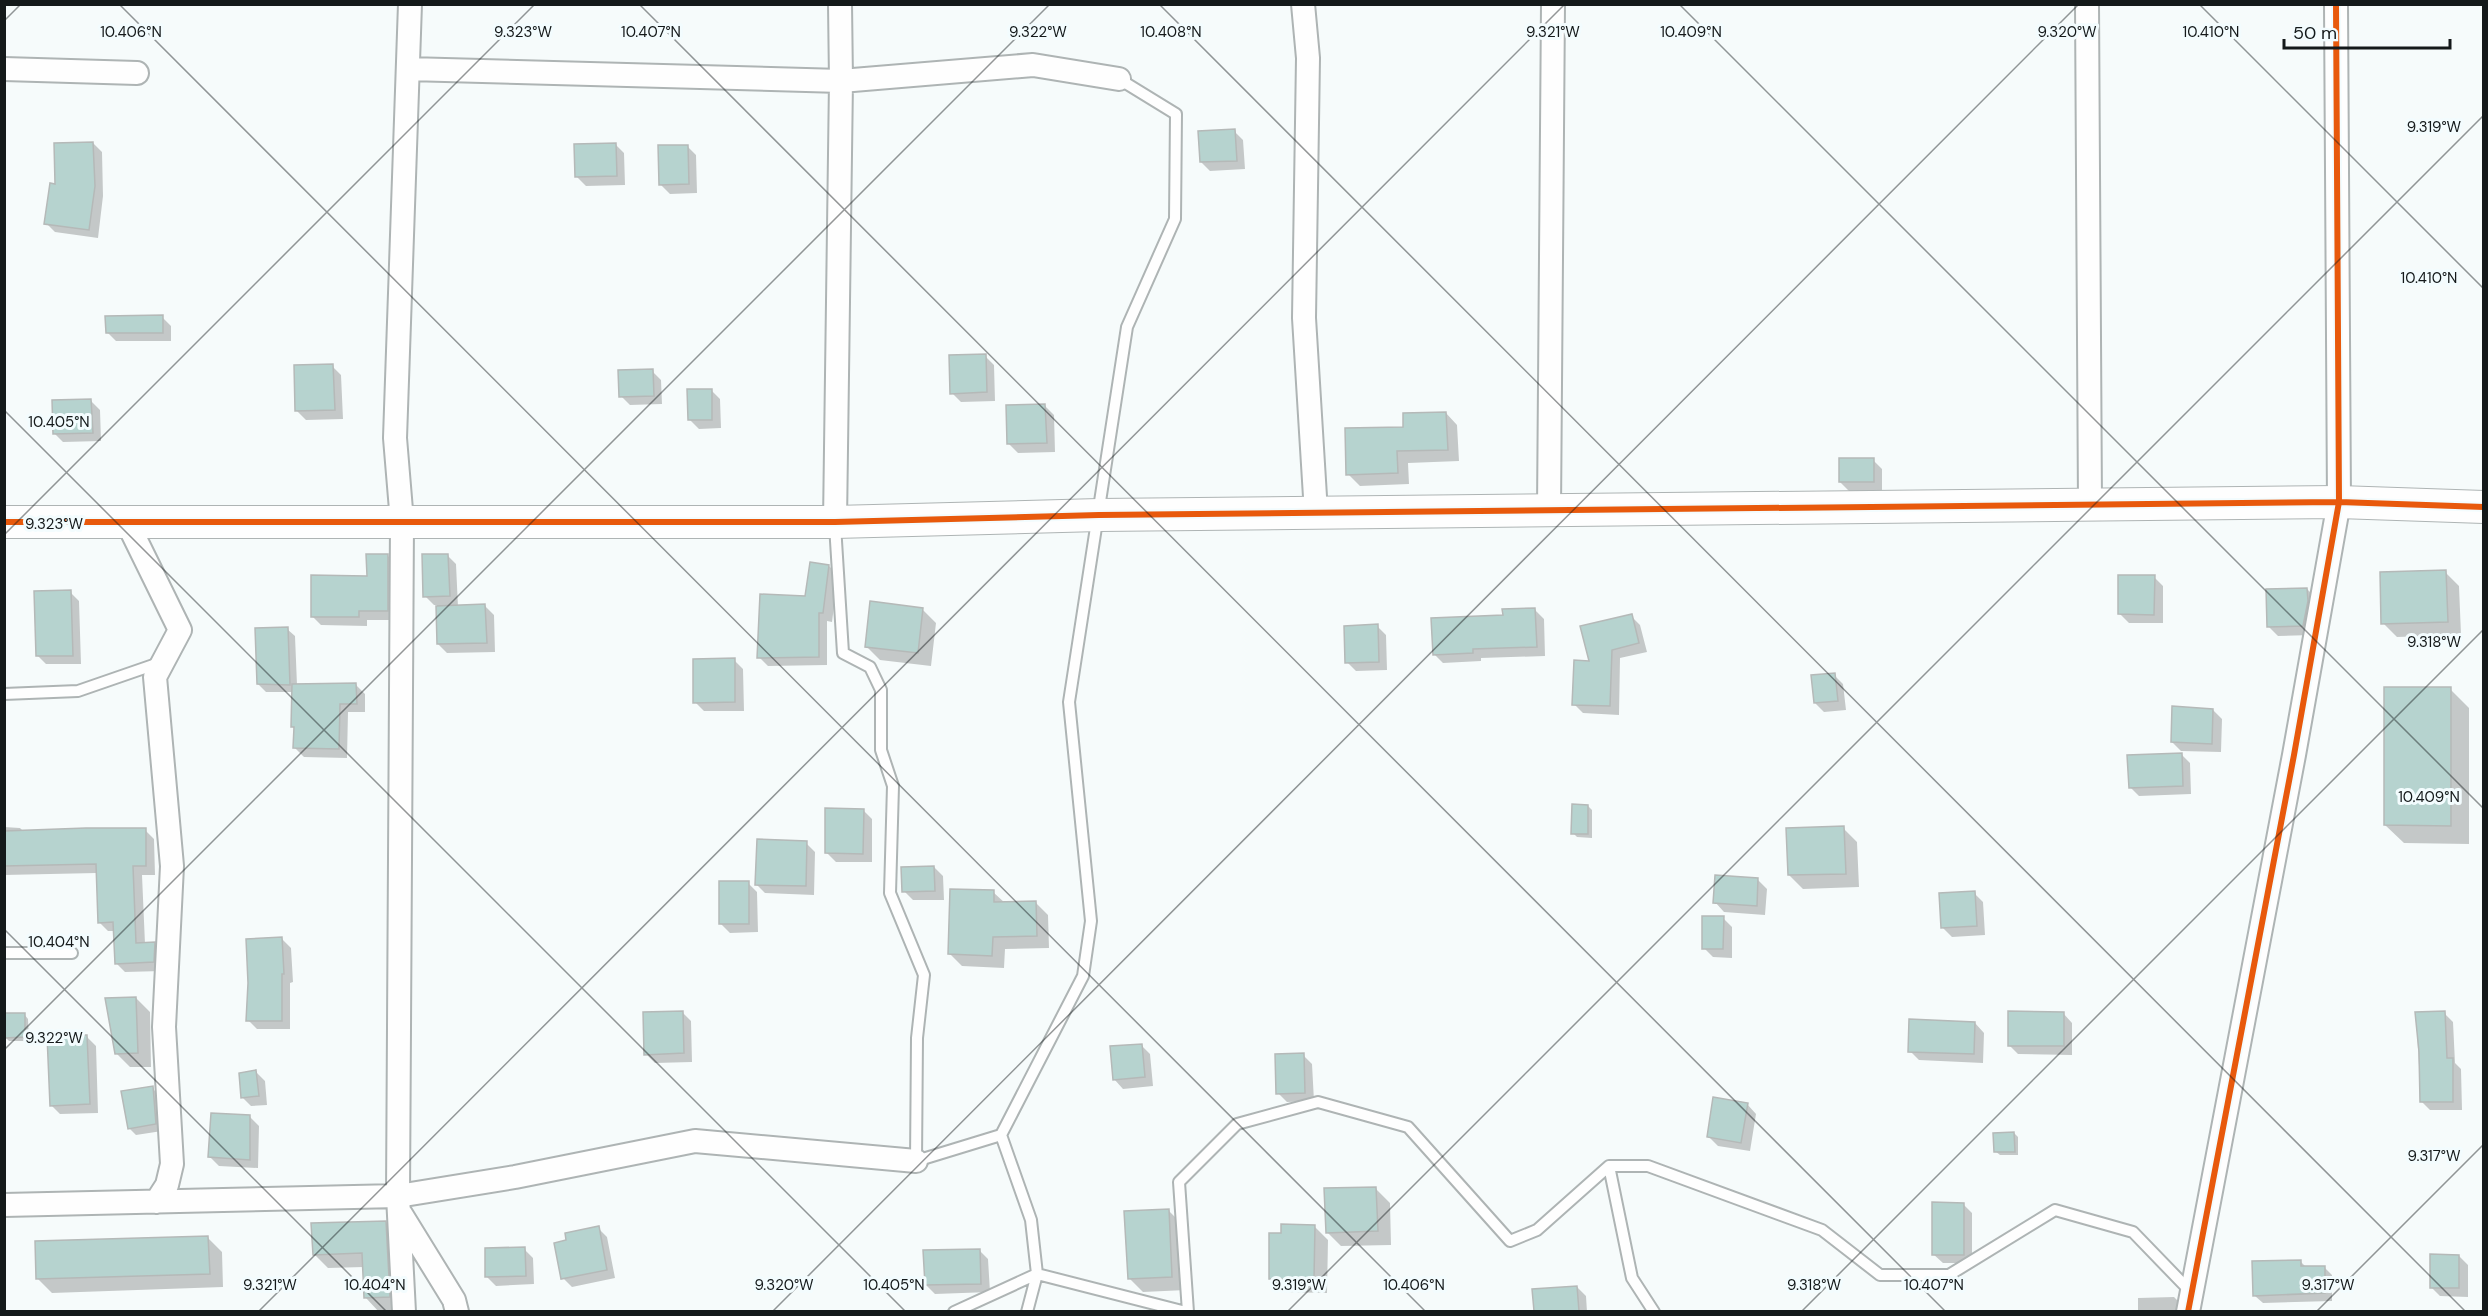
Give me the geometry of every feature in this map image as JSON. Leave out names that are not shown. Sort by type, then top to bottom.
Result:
[{"type":"street","points":[[404,1311],[399,1203],[402,522],[395,438],[410,4]]},
{"type":"street","points":[[835,522],[840,4]]},
{"type":"street","points":[[1303,4],[1308,58],[1304,318],[1316,513]]},
{"type":"street","points":[[1549,510],[1553,4]]},
{"type":"street","points":[[2087,4],[2090,505]]},
{"type":"street","points":[[2190,1302],[2294,755],[2339,502],[2336,4]]},
{"type":"street","points":[[408,69],[664,78],[841,81],[1033,65],[1119,79]]},
{"type":"street","points":[[4,69],[137,73]]},
{"type":"street","points":[[4,522],[835,522],[1099,515],[2339,502],[2484,507]]},
{"type":"street","points":[[128,522],[180,630],[155,677],[172,866],[165,1028],[172,1164],[166,1185],[156,1202]]},
{"type":"street","points":[[4,1205],[156,1202],[399,1203],[695,1141],[916,1161]]},
{"type":"street","points":[[399,1203],[453,1300],[456,1311]]},
{"type":"lane","points":[[835,522],[843,653],[870,666],[881,690],[881,750],[893,786],[890,893],[924,975],[917,1038],[916,1161],[1001,1135],[1083,975],[1090,921],[1070,702],[1127,327],[1175,219],[1176,114],[1119,79]]},
{"type":"lane","points":[[4,694],[78,691],[162,662]]},
{"type":"lane","points":[[4,953],[72,953]]},
{"type":"lane","points":[[954,1311],[1037,1274],[1187,1311],[1179,1182],[1237,1124],[1318,1102],[1408,1127],[1510,1241],[1537,1230],[1609,1166],[1648,1166],[1822,1230],[1880,1275],[1949,1275],[2055,1210],[2133,1232],[2190,1302]]},
{"type":"lane","points":[[1001,1135],[1031,1220],[1037,1274],[1027,1311]]},
{"type":"lane","points":[[1609,1166],[1632,1278],[1654,1311]]},
{"type":"building","points":[[1235,129],[1237,161],[1200,162],[1198,131]]},
{"type":"building","points":[[93,142],[95,186],[89,230],[44,224],[50,183],[55,184],[54,143]]},
{"type":"building","points":[[616,143],[617,176],[575,177],[574,144]]},
{"type":"building","points":[[658,145],[688,145],[689,184],[659,185]]},
{"type":"building","points":[[163,315],[163,333],[106,333],[105,316]]},
{"type":"building","points":[[986,354],[987,392],[950,394],[949,355]]},
{"type":"building","points":[[333,364],[335,410],[295,411],[294,365]]},
{"type":"building","points":[[653,369],[654,396],[619,397],[618,370]]},
{"type":"building","points":[[687,389],[712,389],[712,420],[688,420]]},
{"type":"building","points":[[91,399],[93,433],[53,434],[52,400]]},
{"type":"building","points":[[1045,404],[1047,443],[1007,444],[1006,405]]},
{"type":"building","points":[[1446,412],[1448,450],[1397,451],[1398,473],[1346,475],[1345,428],[1403,427],[1403,413]]},
{"type":"building","points":[[1839,458],[1874,458],[1874,482],[1839,482]]},
{"type":"building","points":[[366,554],[388,554],[388,611],[359,611],[359,617],[311,617],[311,575],[367,576]]},
{"type":"building","points":[[422,554],[448,554],[450,596],[423,597]]},
{"type":"building","points":[[810,562],[829,565],[823,613],[819,613],[819,657],[757,658],[760,594],[805,596]]},
{"type":"building","points":[[2446,570],[2448,622],[2381,624],[2380,572]]},
{"type":"building","points":[[2118,575],[2155,575],[2154,615],[2118,614]]},
{"type":"building","points":[[2307,588],[2308,601],[2303,626],[2267,627],[2266,589]]},
{"type":"building","points":[[71,590],[73,656],[36,656],[34,591]]},
{"type":"building","points":[[870,601],[923,608],[918,653],[865,647]]},
{"type":"building","points":[[485,604],[487,643],[437,644],[436,606]]},
{"type":"building","points":[[1535,608],[1537,647],[1473,649],[1473,653],[1433,655],[1431,618],[1503,615],[1502,609]]},
{"type":"building","points":[[1632,614],[1639,643],[1612,650],[1610,706],[1572,705],[1574,660],[1589,661],[1580,626]]},
{"type":"building","points":[[1378,624],[1379,662],[1345,663],[1344,626]]},
{"type":"building","points":[[288,627],[290,685],[257,684],[255,628]]},
{"type":"building","points":[[735,658],[735,702],[693,703],[693,659]]},
{"type":"building","points":[[1835,673],[1838,701],[1814,703],[1811,675]]},
{"type":"building","points":[[356,683],[357,704],[340,704],[339,749],[293,748],[292,684]]},
{"type":"building","points":[[2384,687],[2451,687],[2451,826],[2384,825]]},
{"type":"building","points":[[2172,706],[2213,709],[2212,744],[2171,742]]},
{"type":"building","points":[[2182,753],[2183,786],[2129,788],[2127,755]]},
{"type":"building","points":[[1572,804],[1588,805],[1588,834],[1571,834]]},
{"type":"building","points":[[825,808],[864,809],[863,854],[825,853]]},
{"type":"building","points":[[1844,826],[1846,874],[1788,875],[1786,828]]},
{"type":"building","points":[[146,828],[146,866],[133,866],[136,943],[155,942],[154,962],[115,964],[113,922],[98,923],[96,864],[4,866],[4,831]]},
{"type":"building","points":[[757,839],[807,841],[806,886],[755,885]]},
{"type":"building","points":[[934,866],[935,891],[902,892],[901,867]]},
{"type":"building","points":[[1715,875],[1758,878],[1757,906],[1713,903]]},
{"type":"building","points":[[719,881],[749,881],[749,924],[719,924]]},
{"type":"building","points":[[950,889],[994,890],[994,902],[1036,901],[1037,936],[993,937],[992,956],[948,954]]},
{"type":"building","points":[[1975,891],[1977,926],[1941,928],[1939,893]]},
{"type":"building","points":[[1702,916],[1724,916],[1723,949],[1702,949]]},
{"type":"building","points":[[282,937],[284,974],[282,974],[282,1021],[246,1021],[248,983],[246,939]]},
{"type":"building","points":[[136,997],[138,1053],[115,1054],[105,998]]},
{"type":"building","points":[[683,1011],[684,1053],[644,1055],[643,1012]]},
{"type":"building","points":[[2008,1011],[2064,1012],[2064,1046],[2008,1046]]},
{"type":"building","points":[[2445,1011],[2447,1058],[2453,1058],[2453,1102],[2420,1102],[2415,1012]]},
{"type":"building","points":[[4,1013],[25,1013],[25,1037],[4,1038]]},
{"type":"building","points":[[1909,1019],[1975,1022],[1974,1054],[1908,1052]]},
{"type":"building","points":[[47,1035],[87,1035],[90,1104],[50,1106]]},
{"type":"building","points":[[1142,1044],[1145,1077],[1113,1080],[1110,1046]]},
{"type":"building","points":[[1304,1053],[1305,1093],[1276,1094],[1275,1054]]},
{"type":"building","points":[[256,1070],[259,1096],[241,1098],[239,1073]]},
{"type":"building","points":[[153,1086],[156,1124],[128,1129],[121,1091]]},
{"type":"building","points":[[1713,1097],[1748,1103],[1741,1143],[1707,1137]]},
{"type":"building","points":[[211,1113],[250,1115],[250,1160],[208,1157]]},
{"type":"building","points":[[2014,1132],[2015,1152],[1994,1152],[1993,1133]]},
{"type":"building","points":[[1376,1187],[1378,1231],[1326,1233],[1324,1188]]},
{"type":"building","points":[[1932,1202],[1964,1203],[1964,1255],[1932,1255]]},
{"type":"building","points":[[1169,1209],[1172,1277],[1128,1279],[1124,1211]]},
{"type":"building","points":[[386,1221],[390,1297],[364,1298],[362,1253],[313,1255],[311,1223]]},
{"type":"building","points":[[1281,1224],[1315,1225],[1314,1279],[1269,1279],[1269,1233],[1281,1233]]},
{"type":"building","points":[[599,1226],[607,1270],[561,1279],[554,1243],[566,1240],[565,1233]]},
{"type":"building","points":[[208,1236],[210,1274],[36,1279],[35,1241]]},
{"type":"building","points":[[525,1247],[526,1276],[485,1277],[485,1248]]},
{"type":"building","points":[[980,1249],[981,1284],[925,1285],[923,1250]]},
{"type":"building","points":[[2430,1254],[2459,1255],[2459,1288],[2430,1288]]},
{"type":"building","points":[[2301,1260],[2301,1266],[2325,1266],[2325,1293],[2253,1296],[2252,1261]]},
{"type":"building","points":[[1577,1286],[1579,1311],[1534,1311],[1532,1289]]},
{"type":"cycle path","points":[[2188,1312],[2294,755],[2339,502],[2336,4]]},
{"type":"cycle path","points":[[4,522],[835,522],[1099,515],[2339,502],[2484,507]]}]
